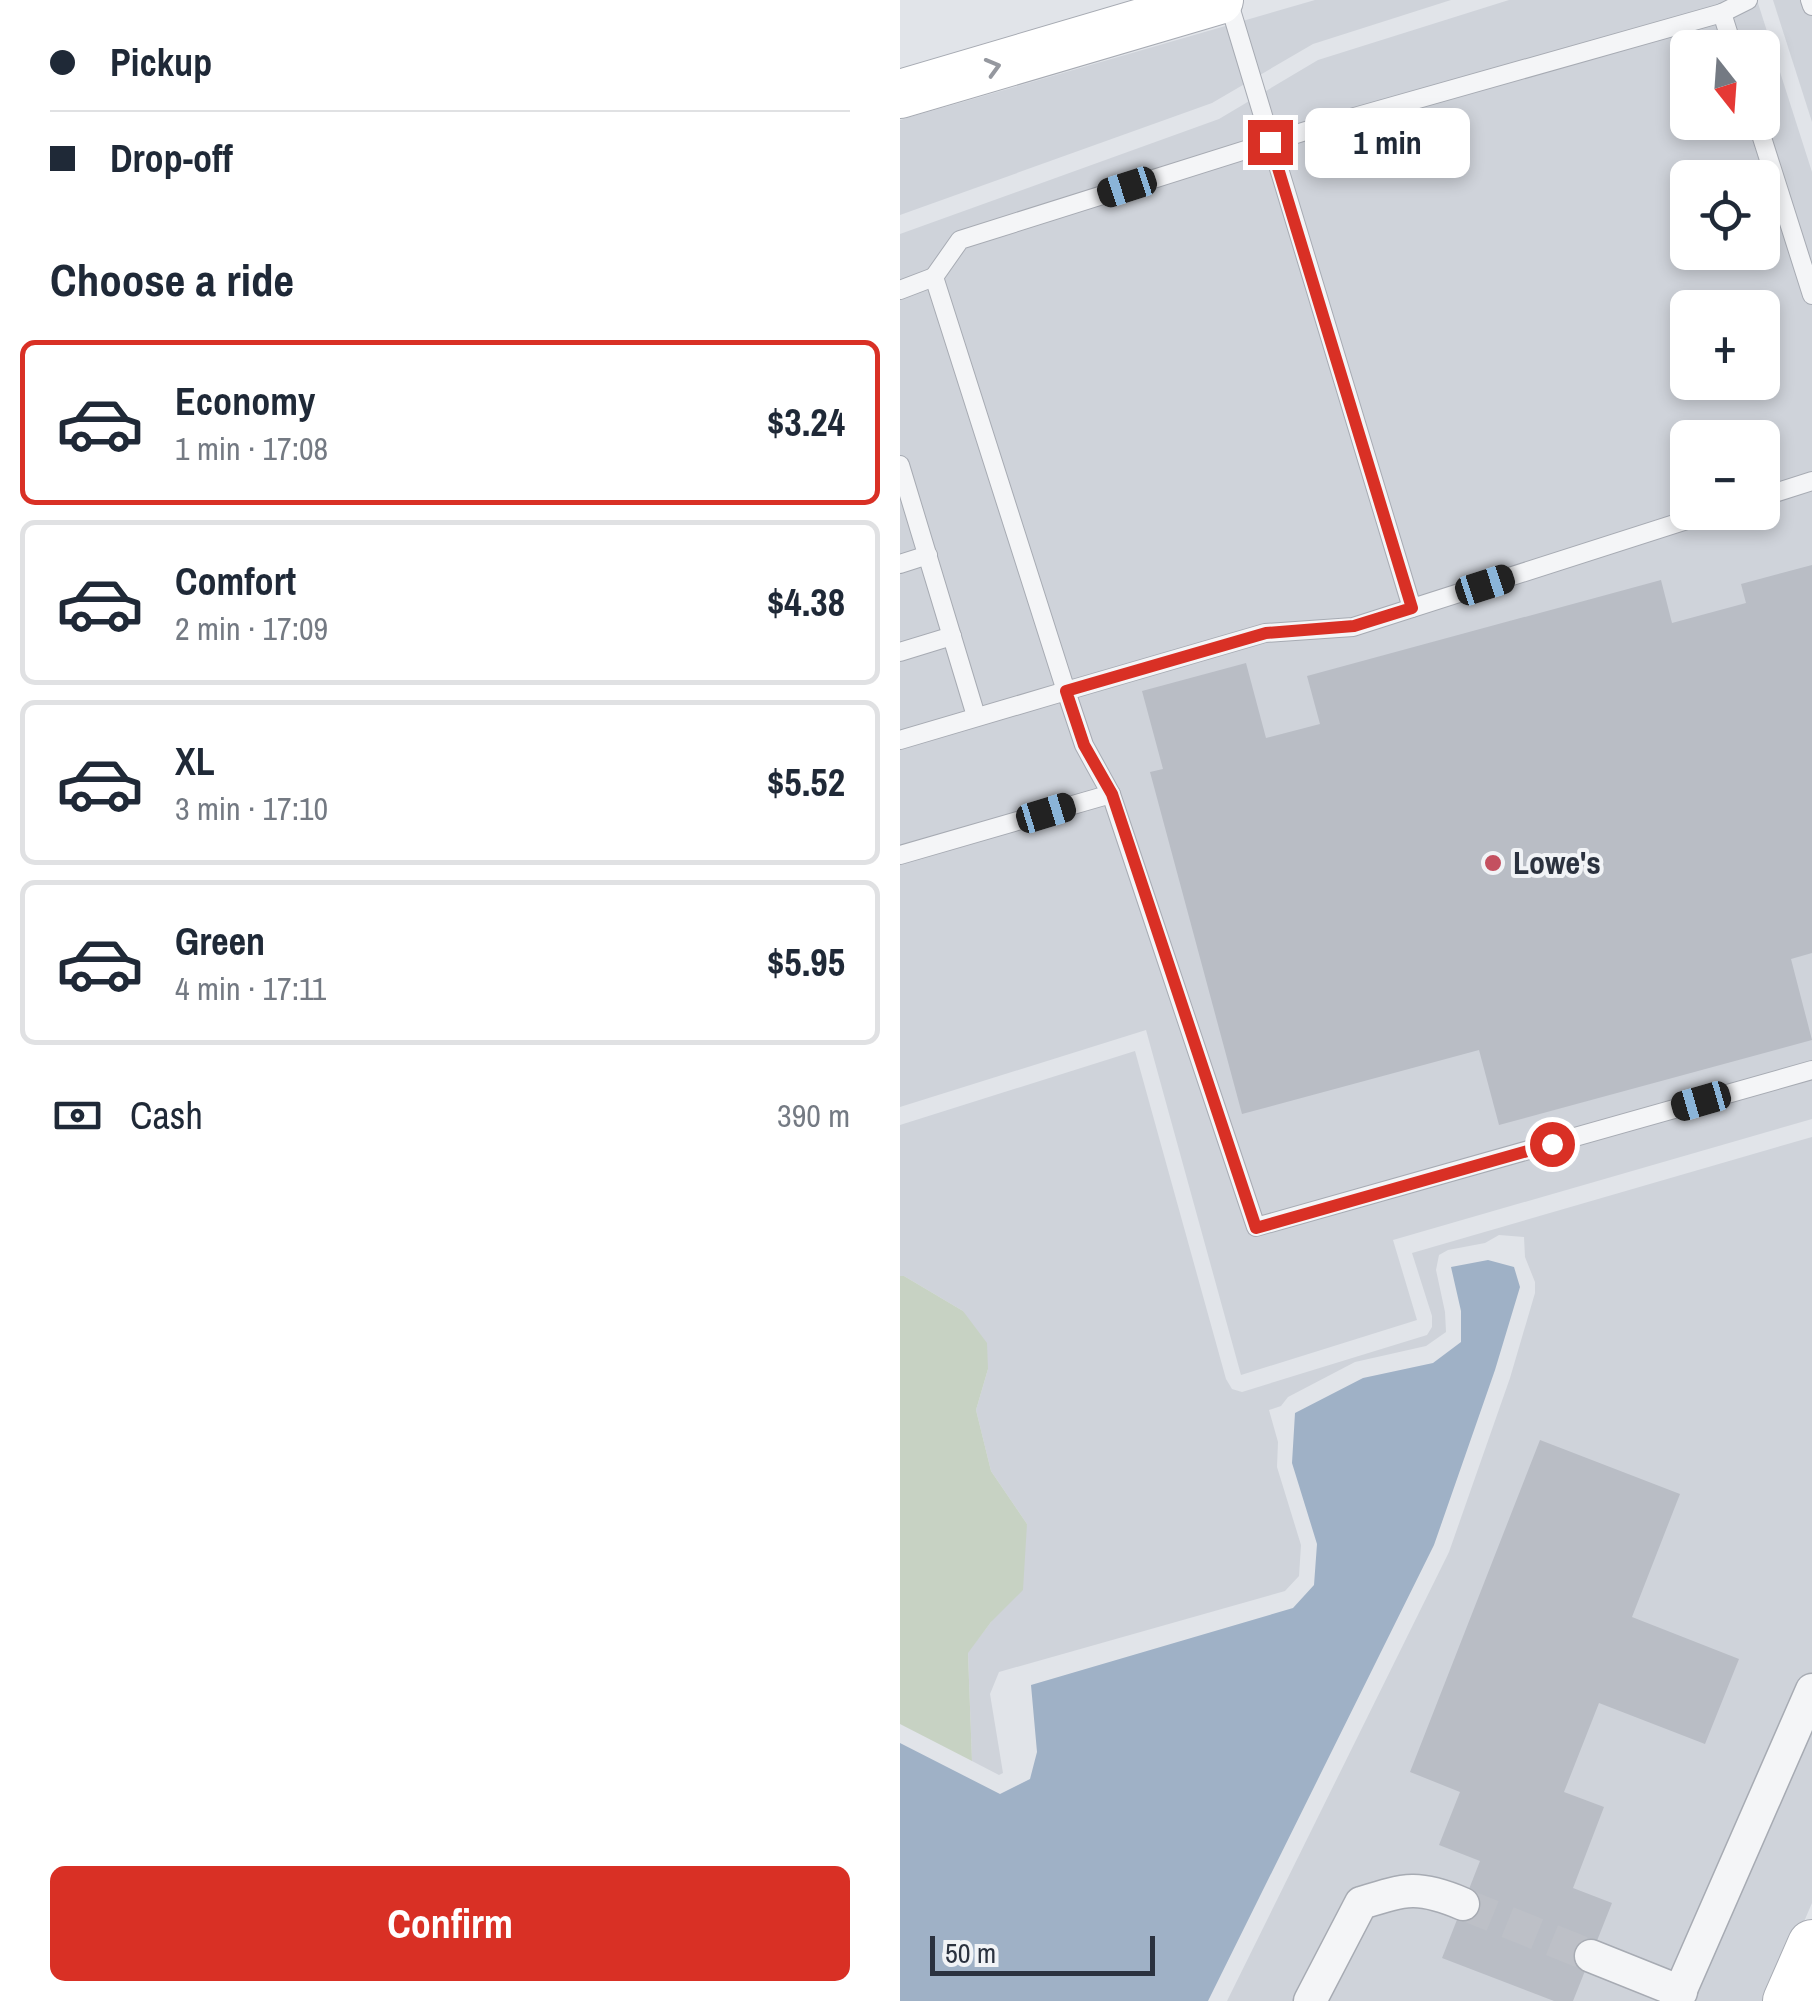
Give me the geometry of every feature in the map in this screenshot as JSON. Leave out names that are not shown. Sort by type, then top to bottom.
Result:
[{"type":"main road","points":[[900,94],[1218,0]]},
{"type":"main road","points":[[1787,2001],[1812,1944]]},
{"type":"street","points":[[1591,1956],[1678,1997],[1812,1690]]},
{"type":"street","points":[[1310,2001],[1361,1903],[1402,1890],[1435,1892],[1464,1904]]},
{"type":"lane","points":[[1228,0],[1412,608]]},
{"type":"lane","points":[[900,290],[934,277],[960,240],[1270,142],[1722,12],[1748,0]]},
{"type":"lane","points":[[1722,12],[1728,30]]},
{"type":"lane","points":[[1763,140],[1812,295]]},
{"type":"lane","points":[[934,277],[1084,745],[1112,794],[1256,1228],[1812,1070]]},
{"type":"lane","points":[[900,465],[976,716]]},
{"type":"lane","points":[[1780,491],[1812,481]]},
{"type":"lane","points":[[900,740],[1266,633],[1354,626],[1670,525]]},
{"type":"lane","points":[[900,564],[928,555]]},
{"type":"lane","points":[[900,652],[952,636]]},
{"type":"lane","points":[[900,855],[1112,794]]},
{"type":"shaded area","points":[[1315,0],[1451,0],[1313,44],[1212,103],[900,215],[900,120]]},
{"type":"shaded area","points":[[1509,0],[1757,0],[1767,30],[1670,30],[1670,140],[1780,140],[1780,72],[1812,172],[1812,1119],[1393,1240],[1417,1320],[1241,1375],[1146,1030],[900,1107],[900,234],[1219,119],[1318,60]]},
{"type":"shaded area","points":[[1773,0],[1812,0],[1812,122]]},
{"type":"shaded area","points":[[1135,1051],[1226,1379],[1232,1389],[1242,1392],[1427,1335],[1432,1316],[1412,1253],[1812,1137],[1812,1903],[1770,2001],[1227,2001],[1449,1552],[1510,1378],[1535,1293],[1524,1237],[1499,1235],[1485,1243],[1439,1255],[1436,1270],[1446,1332],[1426,1346],[1355,1362],[1269,1410],[1278,1442],[1277,1467],[1301,1545],[1299,1576],[1285,1591],[999,1672],[990,1694],[1003,1773],[999,1775],[972,1761],[968,1652],[991,1622],[1027,1524],[991,1471],[976,1410],[988,1369],[963,1311],[900,1276],[900,1125]]},
{"type":"green space","points":[[900,1276],[963,1311],[987,1343],[988,1369],[976,1410],[991,1471],[1027,1524],[1023,1590],[991,1622],[968,1653],[972,1761],[900,1724]]},
{"type":"water","points":[[1488,1260],[1514,1267],[1520,1287],[1434,1545],[1208,2001],[900,2001],[900,1743],[1000,1794],[1030,1779],[1037,1752],[1031,1685],[1293,1608],[1314,1585],[1317,1544],[1292,1463],[1295,1413],[1363,1378],[1433,1363],[1461,1342],[1461,1311],[1451,1267]]},
{"type":"building","name":"Lowe's","points":[[1812,565],[1812,953],[1791,959],[1812,1040],[1499,1125],[1479,1050],[1242,1114],[1150,772],[1163,769],[1142,691],[1246,663],[1266,738],[1320,724],[1307,676],[1661,580],[1672,623],[1746,603],[1741,584]]},
{"type":"building","points":[[1540,1440],[1680,1494],[1632,1617],[1739,1659],[1705,1744],[1599,1703],[1564,1792],[1604,1807],[1573,1888],[1612,1903],[1573,2001],[1554,2001],[1442,1958],[1480,1861],[1439,1845],[1460,1792],[1410,1772]]},
{"type":"tunnel","points":[[1463,1904],[1591,1956]]},
{"type":"place","name":"Lowe's","points":[[1493,863]]},
{"type":"route","points":[[1270,142],[1412,608],[1354,626],[1266,633],[1066,691],[1084,745],[1112,794],[1256,1228],[1552,1144]]}]
